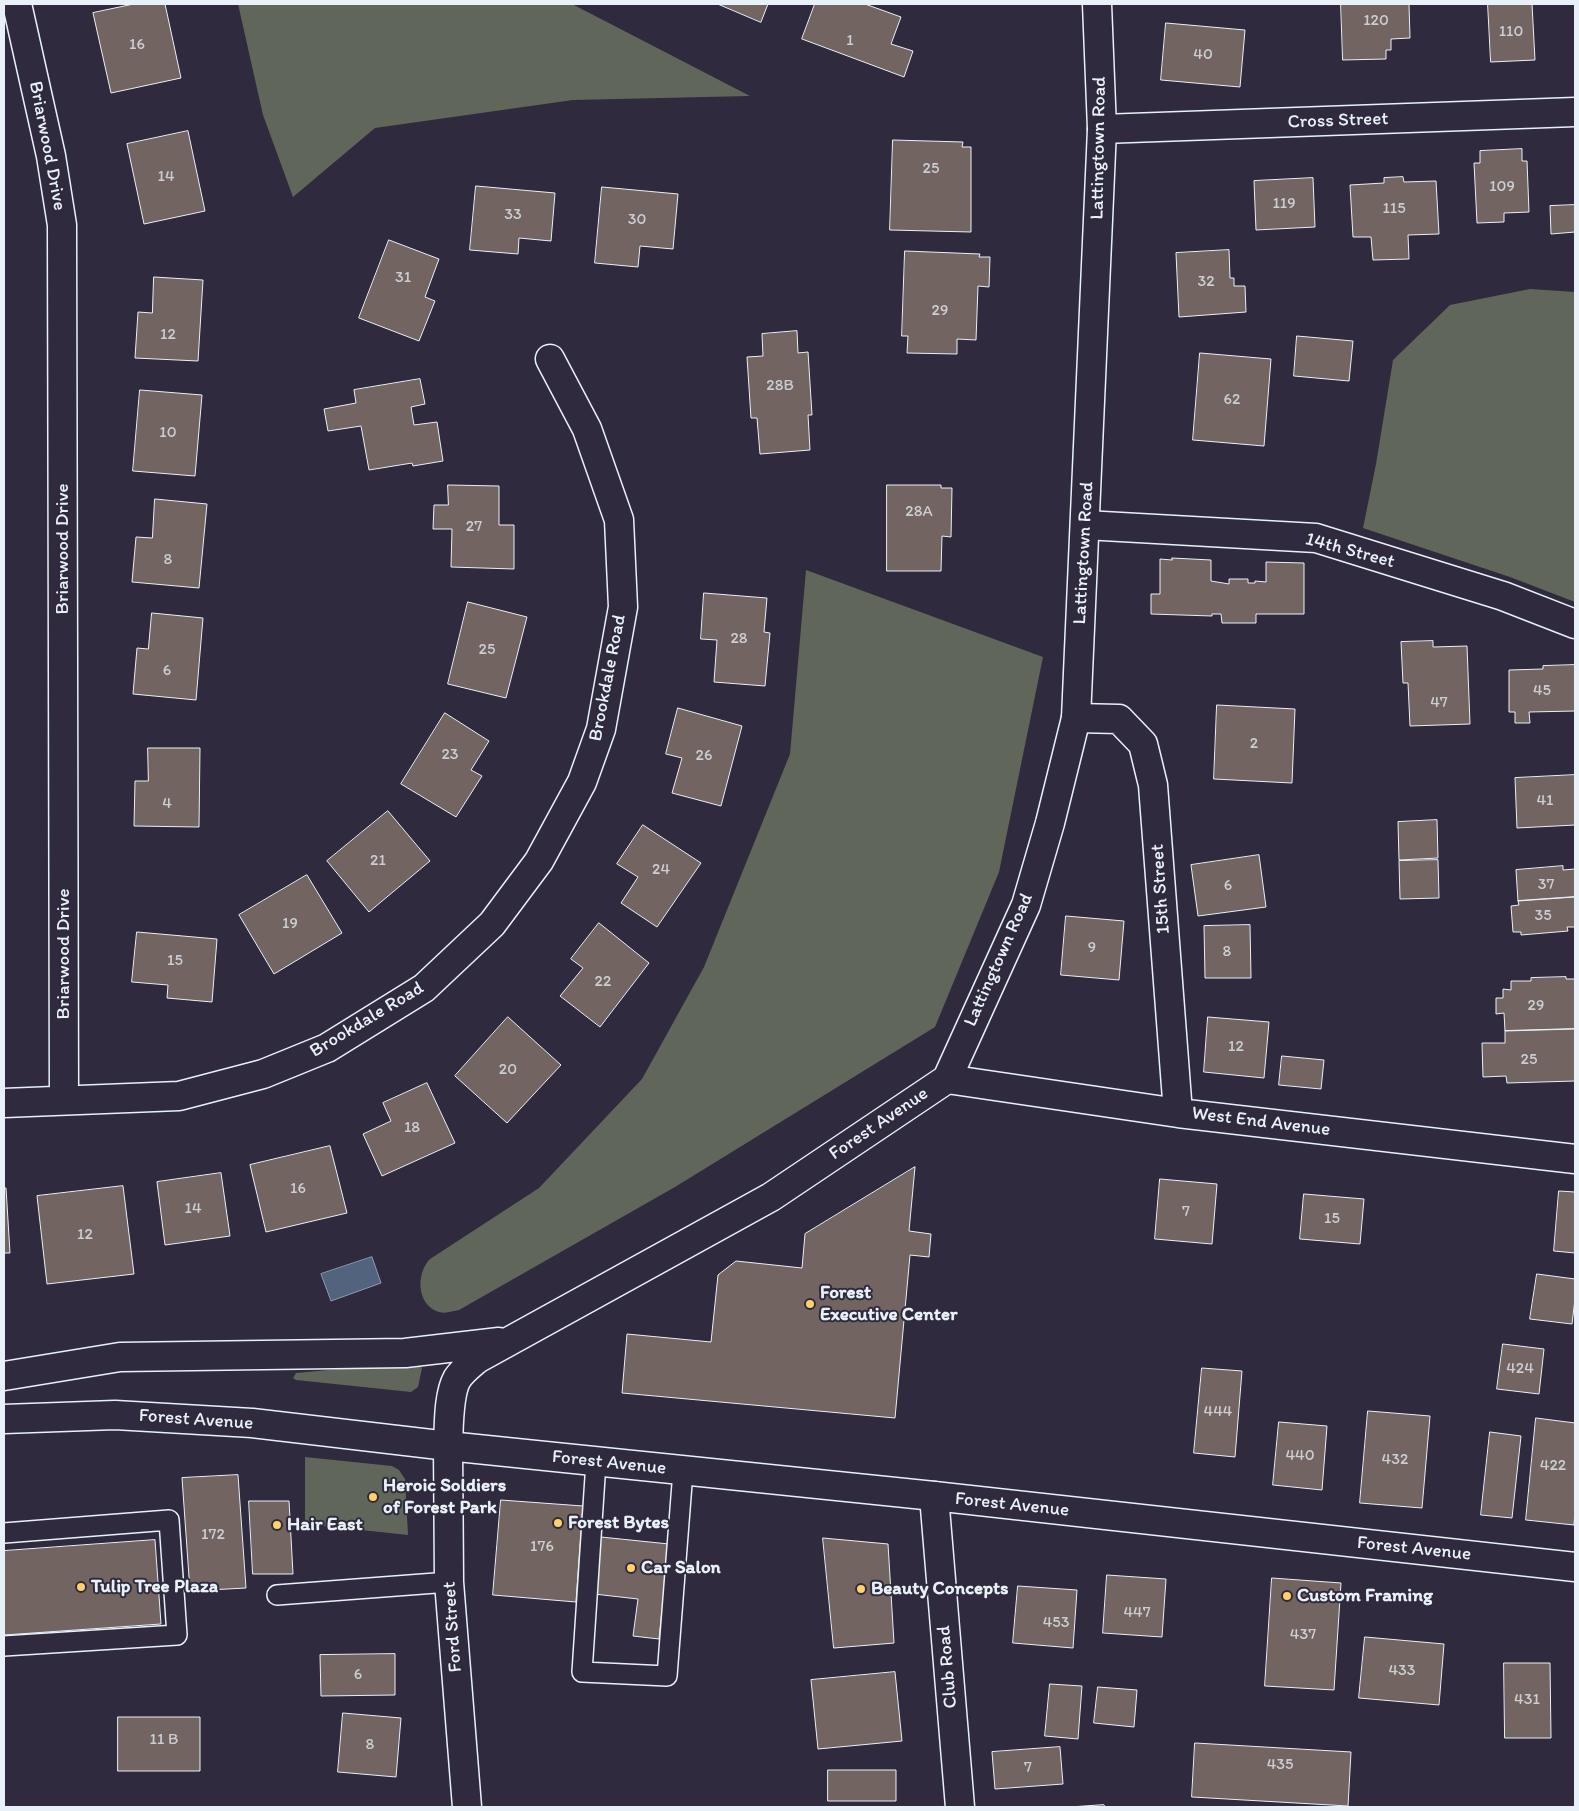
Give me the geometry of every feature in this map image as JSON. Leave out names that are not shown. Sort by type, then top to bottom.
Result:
[{"type":"street","name":"Briarwood Drive","points":[[17,4],[51,156],[62,225],[64,1100]]},
{"type":"street","name":"Lattingtown Road","points":[[947,1078],[1026,905],[1050,823],[1076,718],[1102,129],[1096,4]]},
{"type":"street","name":"Cross Street","points":[[1102,129],[1575,112]]},
{"type":"street","name":"Brookdale Road","points":[[4,1103],[179,1096],[263,1074],[328,1048],[424,988],[492,924],[539,861],[582,782],[601,729],[623,607],[619,520],[587,429],[550,359]]},
{"type":"street","name":"14th Street","points":[[1085,525],[1316,538],[1503,596],[1575,624]]},
{"type":"street","name":"15th Street","points":[[1076,718],[1119,718],[1144,744],[1153,785],[1178,1112]]},
{"type":"street","name":"West End Avenue","points":[[947,1078],[1178,1112],[1575,1159]]},
{"type":"street","name":"Forest Avenue","points":[[448,1446],[452,1397],[457,1380],[477,1359],[771,1197],[947,1078]]},
{"type":"street","points":[[4,1376],[120,1358],[405,1353],[508,1341]]},
{"type":"street","name":"Forest Avenue","points":[[4,1419],[115,1415],[232,1422],[596,1462],[934,1496],[1575,1567]]},
{"type":"street","name":"Ford Street","points":[[448,1446],[449,1582],[467,1807]]},
{"type":"street","name":"Club Road","points":[[934,1496],[960,1807]]},
{"type":"lane","points":[[596,1462],[582,1672],[667,1676],[684,1471]]},
{"type":"lane","points":[[4,1533],[169,1520],[177,1635],[4,1646]]},
{"type":"lane","points":[[277,1595],[449,1582]]},
{"type":"green space","points":[[238,4],[572,4],[750,96],[573,100],[375,128],[293,197],[263,115]]},
{"type":"green space","points":[[1530,289],[1575,292],[1575,602],[1510,577],[1363,528],[1376,464],[1393,360],[1450,305]]},
{"type":"green space","points":[[806,570],[1043,657],[999,872],[935,1027],[675,1187],[459,1310],[442,1313],[431,1308],[422,1296],[421,1280],[425,1265],[430,1259],[539,1188],[642,1079],[704,967],[790,754]]},
{"type":"green space","points":[[418,1363],[422,1368],[418,1387],[411,1392],[296,1380],[293,1378],[296,1373]]},
{"type":"green space","points":[[305,1457],[392,1466],[399,1470],[405,1479],[408,1535],[305,1524]]},
{"type":"water","points":[[372,1257],[381,1283],[331,1301],[321,1274]]},
{"type":"building","points":[[134,4],[165,4],[181,78],[111,93],[93,13]]},
{"type":"building","points":[[718,4],[768,4],[761,22]]},
{"type":"building","points":[[815,4],[865,4],[901,17],[891,44],[913,51],[904,77],[802,39]]},
{"type":"building","points":[[1341,4],[1409,4],[1410,38],[1391,39],[1391,50],[1386,50],[1386,59],[1343,60]]},
{"type":"building","points":[[1488,4],[1532,4],[1535,60],[1491,62]]},
{"type":"building","points":[[1166,23],[1245,30],[1240,87],[1161,80]]},
{"type":"building","points":[[188,131],[205,211],[144,224],[127,144]]},
{"type":"building","points":[[893,140],[963,142],[962,147],[971,147],[971,232],[890,230]]},
{"type":"building","points":[[1522,149],[1522,161],[1527,161],[1529,212],[1504,213],[1504,222],[1477,223],[1474,163],[1480,163],[1480,151]]},
{"type":"building","points":[[1403,177],[1404,182],[1436,181],[1439,234],[1408,235],[1409,259],[1373,260],[1371,237],[1353,237],[1350,185],[1384,183],[1384,178]]},
{"type":"building","points":[[1313,178],[1315,227],[1256,230],[1254,181]]},
{"type":"building","points":[[476,186],[555,193],[551,241],[519,238],[518,254],[470,250]]},
{"type":"building","points":[[602,187],[678,194],[673,249],[640,246],[638,267],[595,263]]},
{"type":"building","points":[[1575,205],[1575,232],[1551,234],[1550,206]]},
{"type":"building","points":[[389,240],[439,259],[425,297],[435,301],[419,341],[359,318]]},
{"type":"building","points":[[1229,250],[1230,278],[1234,278],[1234,286],[1245,286],[1246,312],[1179,317],[1176,253]]},
{"type":"building","points":[[905,251],[980,254],[979,257],[990,257],[989,287],[978,286],[976,340],[957,339],[957,354],[907,353],[908,336],[902,336]]},
{"type":"building","points":[[154,277],[203,280],[198,361],[135,358],[138,312],[152,313]]},
{"type":"building","points":[[797,331],[798,353],[808,352],[812,415],[808,415],[810,450],[760,454],[757,418],[751,418],[747,357],[763,356],[762,334]]},
{"type":"building","points":[[1297,336],[1353,341],[1349,381],[1294,376]]},
{"type":"building","points":[[1200,353],[1271,359],[1264,446],[1193,440]]},
{"type":"building","points":[[420,379],[425,404],[411,407],[414,425],[437,422],[443,461],[413,466],[412,463],[369,470],[361,426],[328,431],[324,409],[356,403],[354,390]]},
{"type":"building","points":[[140,390],[202,395],[195,476],[133,471]]},
{"type":"building","points":[[448,485],[499,486],[499,525],[514,525],[514,569],[451,567],[452,529],[433,529],[434,505],[448,505]]},
{"type":"building","points":[[887,485],[941,485],[941,488],[952,488],[951,537],[942,536],[941,571],[887,571]]},
{"type":"building","points":[[155,499],[207,504],[199,588],[132,582],[136,537],[152,538]]},
{"type":"building","points":[[1172,558],[1211,560],[1211,581],[1229,584],[1229,579],[1248,579],[1248,583],[1255,583],[1255,581],[1266,582],[1266,562],[1304,563],[1304,614],[1256,614],[1256,623],[1222,623],[1221,614],[1212,614],[1212,616],[1151,614],[1151,594],[1160,594],[1160,559],[1172,560]]},
{"type":"building","points":[[704,593],[767,598],[764,632],[770,633],[765,686],[714,682],[717,640],[701,639]]},
{"type":"building","points":[[468,602],[527,617],[506,698],[448,684]]},
{"type":"building","points":[[152,613],[203,618],[196,700],[133,694],[137,648],[148,649]]},
{"type":"building","points":[[1433,641],[1433,647],[1467,646],[1470,724],[1410,726],[1408,683],[1403,683],[1401,642]]},
{"type":"building","points":[[1575,665],[1575,711],[1529,712],[1530,723],[1515,723],[1515,712],[1509,712],[1509,670],[1543,669],[1543,666]]},
{"type":"building","points":[[1217,705],[1295,709],[1292,783],[1214,779]]},
{"type":"building","points":[[678,708],[742,726],[721,806],[672,793],[682,758],[666,754]]},
{"type":"building","points":[[445,713],[489,741],[471,770],[482,776],[456,817],[401,784]]},
{"type":"building","points":[[148,748],[200,748],[199,827],[134,826],[135,781],[148,781]]},
{"type":"building","points":[[1575,775],[1575,825],[1517,828],[1515,778]]},
{"type":"building","points":[[388,811],[430,861],[369,912],[327,861]]},
{"type":"building","points":[[1437,820],[1438,858],[1399,860],[1398,822]]},
{"type":"building","points":[[643,825],[701,863],[657,927],[621,903],[638,877],[617,864]]},
{"type":"building","points":[[1259,855],[1266,907],[1198,916],[1191,865]]},
{"type":"building","points":[[1438,860],[1439,898],[1400,899],[1399,861]]},
{"type":"building","points":[[1563,866],[1563,870],[1575,869],[1575,897],[1518,901],[1516,870]]},
{"type":"building","points":[[307,875],[342,933],[274,974],[239,915]]},
{"type":"building","points":[[1575,897],[1575,927],[1567,927],[1568,931],[1521,935],[1521,932],[1513,932],[1511,906],[1519,905],[1518,901]]},
{"type":"building","points":[[1066,916],[1124,921],[1119,980],[1061,975]]},
{"type":"building","points":[[599,923],[649,963],[600,1027],[560,996],[583,968],[571,959]]},
{"type":"building","points":[[1250,925],[1251,978],[1205,978],[1204,926]]},
{"type":"building","points":[[137,932],[217,939],[212,1002],[167,998],[168,985],[132,982]]},
{"type":"building","points":[[1566,977],[1566,979],[1575,979],[1575,1029],[1505,1031],[1504,1013],[1496,1014],[1496,998],[1503,998],[1503,989],[1511,990],[1511,981],[1531,981],[1531,978]]},
{"type":"building","points":[[508,1017],[561,1065],[507,1123],[455,1076]]},
{"type":"building","points":[[1208,1017],[1269,1022],[1264,1078],[1204,1072]]},
{"type":"building","points":[[1575,1029],[1575,1081],[1507,1083],[1506,1076],[1483,1077],[1482,1043],[1505,1043],[1505,1031]]},
{"type":"building","points":[[1282,1056],[1324,1060],[1321,1089],[1279,1085]]},
{"type":"building","points":[[427,1083],[455,1143],[382,1176],[363,1134],[391,1121],[383,1103]]},
{"type":"building","points":[[330,1146],[347,1213],[266,1232],[250,1165]]},
{"type":"building","name":"Forest Executive Center","points":[[915,1167],[909,1231],[931,1234],[929,1257],[910,1255],[895,1418],[622,1393],[627,1334],[711,1342],[718,1275],[736,1261],[802,1268],[805,1234]]},
{"type":"building","points":[[221,1173],[230,1236],[165,1245],[157,1182]]},
{"type":"building","points":[[1160,1179],[1217,1184],[1212,1244],[1155,1239]]},
{"type":"building","points":[[123,1186],[134,1274],[47,1284],[37,1196]]},
{"type":"building","points":[[4,1188],[6,1188],[10,1253],[4,1253]]},
{"type":"building","points":[[1559,1191],[1575,1192],[1575,1253],[1554,1251]]},
{"type":"building","points":[[1304,1194],[1364,1199],[1360,1244],[1300,1239]]},
{"type":"building","points":[[1537,1274],[1575,1279],[1572,1324],[1530,1319]]},
{"type":"building","points":[[1503,1344],[1544,1349],[1539,1394],[1497,1389]]},
{"type":"building","points":[[1202,1368],[1242,1371],[1235,1457],[1194,1453]]},
{"type":"building","points":[[1368,1411],[1430,1416],[1422,1508],[1360,1503]]},
{"type":"building","points":[[1536,1418],[1575,1423],[1574,1525],[1526,1520]]},
{"type":"building","points":[[1279,1422],[1327,1426],[1322,1490],[1273,1485]]},
{"type":"building","points":[[1490,1432],[1521,1436],[1512,1518],[1481,1515]]},
{"type":"building","points":[[238,1475],[246,1588],[190,1591],[182,1478]]},
{"type":"building","points":[[501,1500],[583,1506],[576,1602],[493,1595]]},
{"type":"building","points":[[249,1501],[289,1501],[293,1574],[253,1574]]},
{"type":"building","points":[[601,1537],[669,1544],[659,1639],[633,1636],[638,1599],[594,1594]]},
{"type":"building","points":[[823,1538],[888,1544],[894,1643],[834,1648]]},
{"type":"building","name":"Tulip Tree Plaza","points":[[155,1540],[161,1624],[4,1635],[4,1551]]},
{"type":"building","points":[[1107,1575],[1166,1579],[1162,1637],[1103,1633]]},
{"type":"building","points":[[1272,1578],[1341,1583],[1334,1690],[1265,1686]]},
{"type":"building","points":[[1018,1586],[1077,1590],[1073,1648],[1013,1643]]},
{"type":"building","points":[[1365,1637],[1444,1644],[1439,1705],[1359,1698]]},
{"type":"building","points":[[395,1654],[395,1695],[321,1696],[320,1655]]},
{"type":"building","points":[[1504,1663],[1550,1663],[1551,1738],[1505,1738]]},
{"type":"building","points":[[895,1672],[902,1741],[818,1749],[811,1680]]},
{"type":"building","points":[[1050,1684],[1082,1686],[1078,1739],[1045,1736]]},
{"type":"building","points":[[1098,1687],[1137,1690],[1134,1727],[1094,1723]]},
{"type":"building","points":[[343,1713],[401,1718],[396,1777],[338,1772]]},
{"type":"building","points":[[118,1717],[200,1717],[200,1771],[118,1771]]},
{"type":"building","points":[[1195,1743],[1351,1752],[1348,1806],[1192,1797]]},
{"type":"building","points":[[1060,1747],[1063,1784],[995,1789],[992,1752]]},
{"type":"building","points":[[828,1770],[896,1770],[896,1801],[828,1801]]},
{"type":"building","points":[[1104,1805],[1105,1807],[1070,1807]]},
{"type":"place","name":"Forest Executive Center","points":[[810,1304]]},
{"type":"place","name":"Heroic Soldiers of Forest Park","points":[[373,1497]]},
{"type":"place","name":"Forest Bytes","points":[[558,1523]]},
{"type":"place","name":"Hair East","points":[[277,1525]]},
{"type":"place","name":"Car Salon","points":[[631,1568]]},
{"type":"place","name":"Tulip Tree Plaza","points":[[81,1587]]},
{"type":"place","name":"Beauty Concepts","points":[[861,1589]]},
{"type":"place","name":"Custom Framing","points":[[1287,1596]]}]
